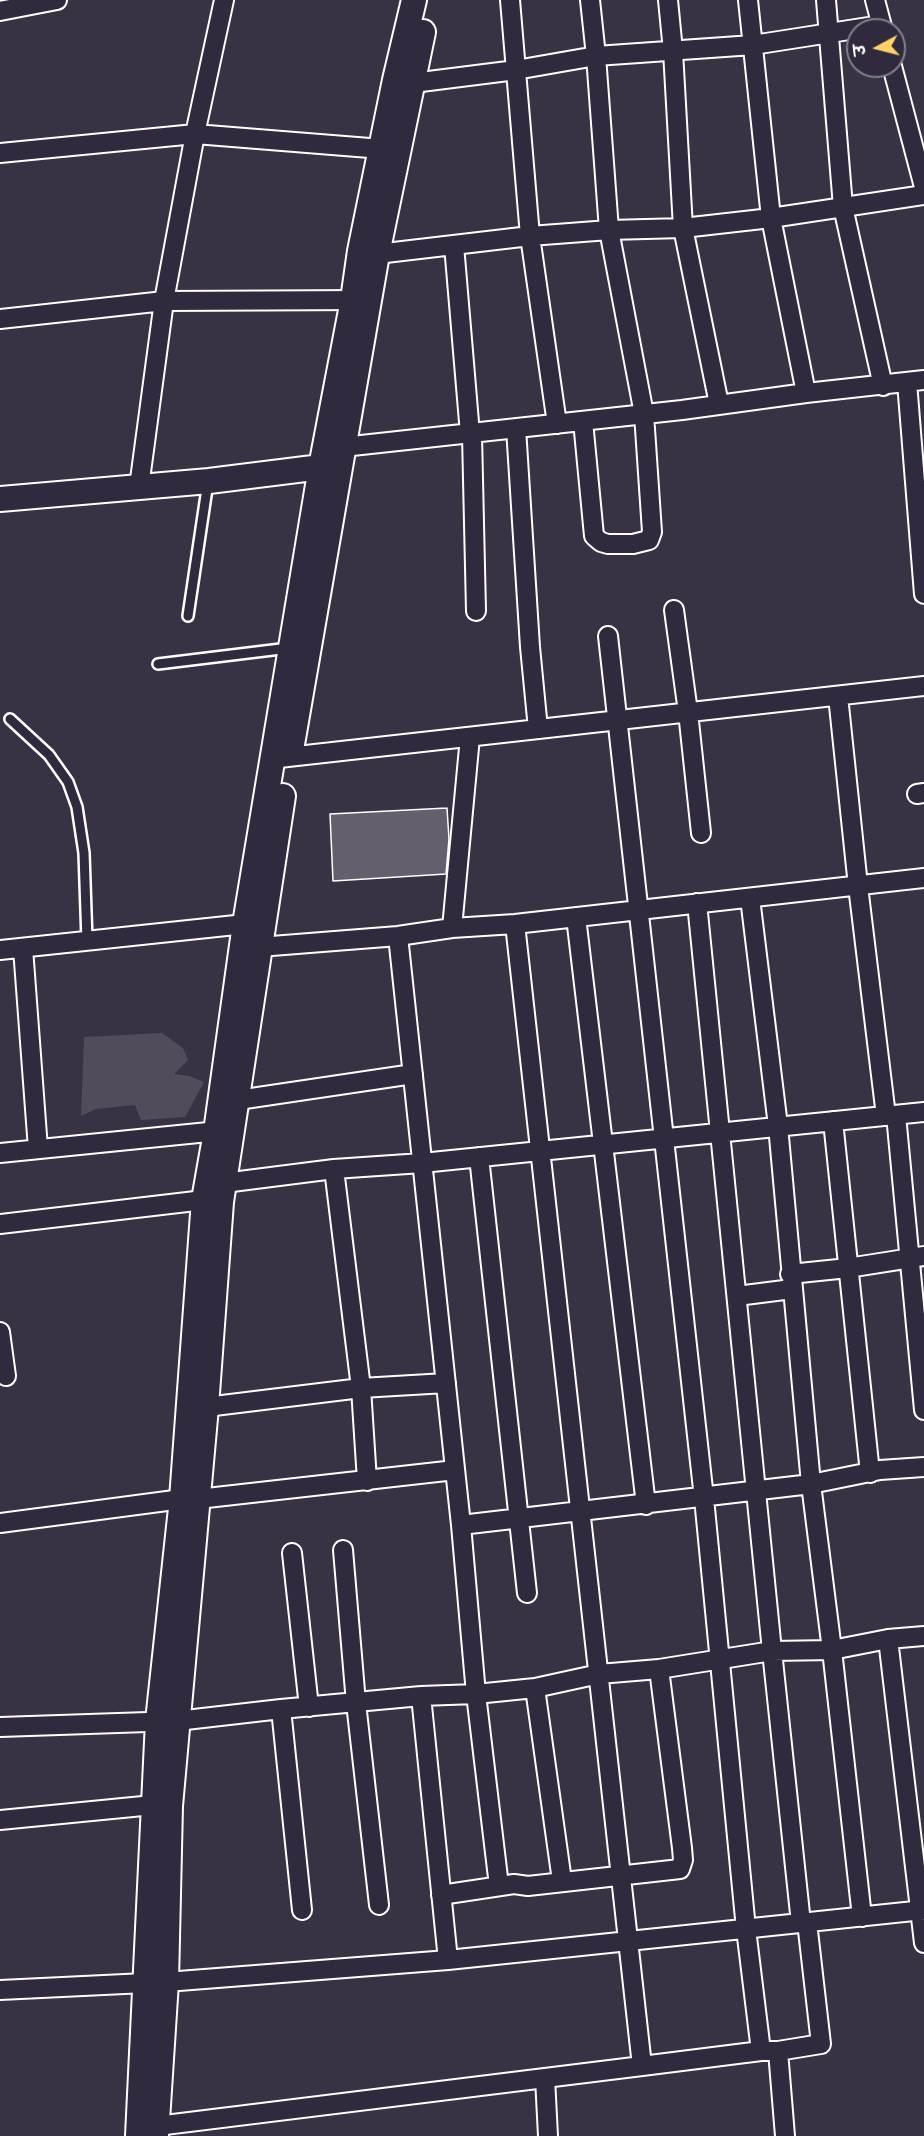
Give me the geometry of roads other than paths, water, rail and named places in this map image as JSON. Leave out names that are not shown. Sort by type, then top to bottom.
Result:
[{"type":"main road","points":[[156,1981],[153,1805],[168,1721],[190,1499],[204,1200],[225,1131],[238,1100],[259,947],[291,648],[321,467],[362,300],[377,254],[413,83],[413,3]]},
{"type":"main road","points":[[190,1499],[206,1407],[221,1202],[225,1183],[225,1131],[245,924],[281,758],[343,447],[362,300],[360,251],[413,3]]},
{"type":"main road","points":[[0,499],[209,481],[321,467]]},
{"type":"main road","points":[[150,2133],[156,1981],[170,1806],[168,1721]]},
{"type":"street","points":[[0,11],[57,0]]},
{"type":"street","points":[[139,487],[164,301],[195,134],[224,0]]},
{"type":"street","points":[[510,0],[530,236],[557,424]]},
{"type":"street","points":[[583,421],[594,536],[601,542],[633,544],[649,540],[652,532],[644,414],[609,230],[590,0]]},
{"type":"street","points":[[668,0],[674,51],[684,228],[719,404]]},
{"type":"street","points":[[748,0],[771,218],[806,393]]},
{"type":"street","points":[[826,0],[843,207],[883,386]]},
{"type":"street","points":[[875,0],[880,18]]},
{"type":"street","points":[[413,83],[516,70],[596,56],[753,45],[846,32]]},
{"type":"street","points":[[895,78],[924,187]]},
{"type":"street","points":[[0,153],[195,134],[382,149]]},
{"type":"street","points":[[377,254],[530,236],[609,230],[684,228],[771,218],[924,195]]},
{"type":"street","points":[[454,245],[470,434],[472,435],[476,610]]},
{"type":"street","points":[[0,319],[164,301],[362,300]]},
{"type":"street","points":[[343,447],[916,381],[924,594]]},
{"type":"street","points":[[516,428],[530,646],[538,729]]},
{"type":"street","points":[[674,610],[701,833]]},
{"type":"street","points":[[608,636],[704,1498],[746,1929],[785,2136]]},
{"type":"street","points":[[281,758],[924,686]]},
{"type":"street","points":[[838,696],[858,886],[891,1116],[916,1257],[924,1410]]},
{"type":"street","points":[[452,928],[470,737]]},
{"type":"street","points":[[259,947],[515,924],[924,878]]},
{"type":"street","points":[[750,898],[778,1126],[811,1484],[862,1917]]},
{"type":"street","points":[[150,2133],[545,2078],[821,2044],[804,1923],[772,1651],[697,903]]},
{"type":"street","points":[[576,917],[646,1505]]},
{"type":"street","points":[[0,950],[245,924]]},
{"type":"street","points":[[515,924],[642,2066]]},
{"type":"street","points":[[398,936],[461,1525],[476,1694],[499,1886]]},
{"type":"street","points":[[23,948],[38,1149]]},
{"type":"street","points":[[238,1100],[412,1074]]},
{"type":"street","points":[[225,1183],[334,1169],[422,1163],[924,1112]]},
{"type":"street","points":[[833,1121],[870,1473]]},
{"type":"street","points":[[0,1153],[225,1131]]},
{"type":"street","points":[[479,1157],[527,1593]]},
{"type":"street","points":[[334,1169],[361,1388],[367,1481]]},
{"type":"street","points":[[0,1224],[204,1200]]},
{"type":"street","points":[[737,1296],[848,1268],[916,1257]]},
{"type":"street","points":[[0,1332],[6,1376]]},
{"type":"street","points":[[206,1407],[361,1388],[446,1383]]},
{"type":"street","points":[[461,1525],[757,1492],[880,1470],[924,1467]]},
{"type":"street","points":[[0,1523],[190,1499],[455,1470]]},
{"type":"street","points":[[343,1550],[356,1703],[379,1905]]},
{"type":"street","points":[[292,1553],[309,1707]]},
{"type":"street","points":[[0,1727],[168,1721],[421,1696],[476,1694],[535,1688],[599,1674],[659,1669],[772,1651],[832,1650],[888,1639],[924,1636]]},
{"type":"street","points":[[888,1639],[922,1910],[924,1943]]},
{"type":"street","points":[[441,1895],[514,1884],[528,1886],[680,1869],[683,1860],[659,1669]]},
{"type":"street","points":[[535,1688],[562,1881]]},
{"type":"street","points":[[421,1696],[448,1960]]},
{"type":"street","points":[[281,1709],[302,1910]]},
{"type":"street","points":[[0,1820],[153,1805]]},
{"type":"street","points":[[0,1990],[448,1960],[922,1910]]},
{"type":"street","points":[[545,2078],[548,2136]]},
{"type":"lane","points":[[188,616],[209,481]]},
{"type":"lane","points":[[158,664],[291,648]]},
{"type":"lane","points":[[10,719],[49,755],[68,782],[77,807],[84,853],[87,941]]}]
